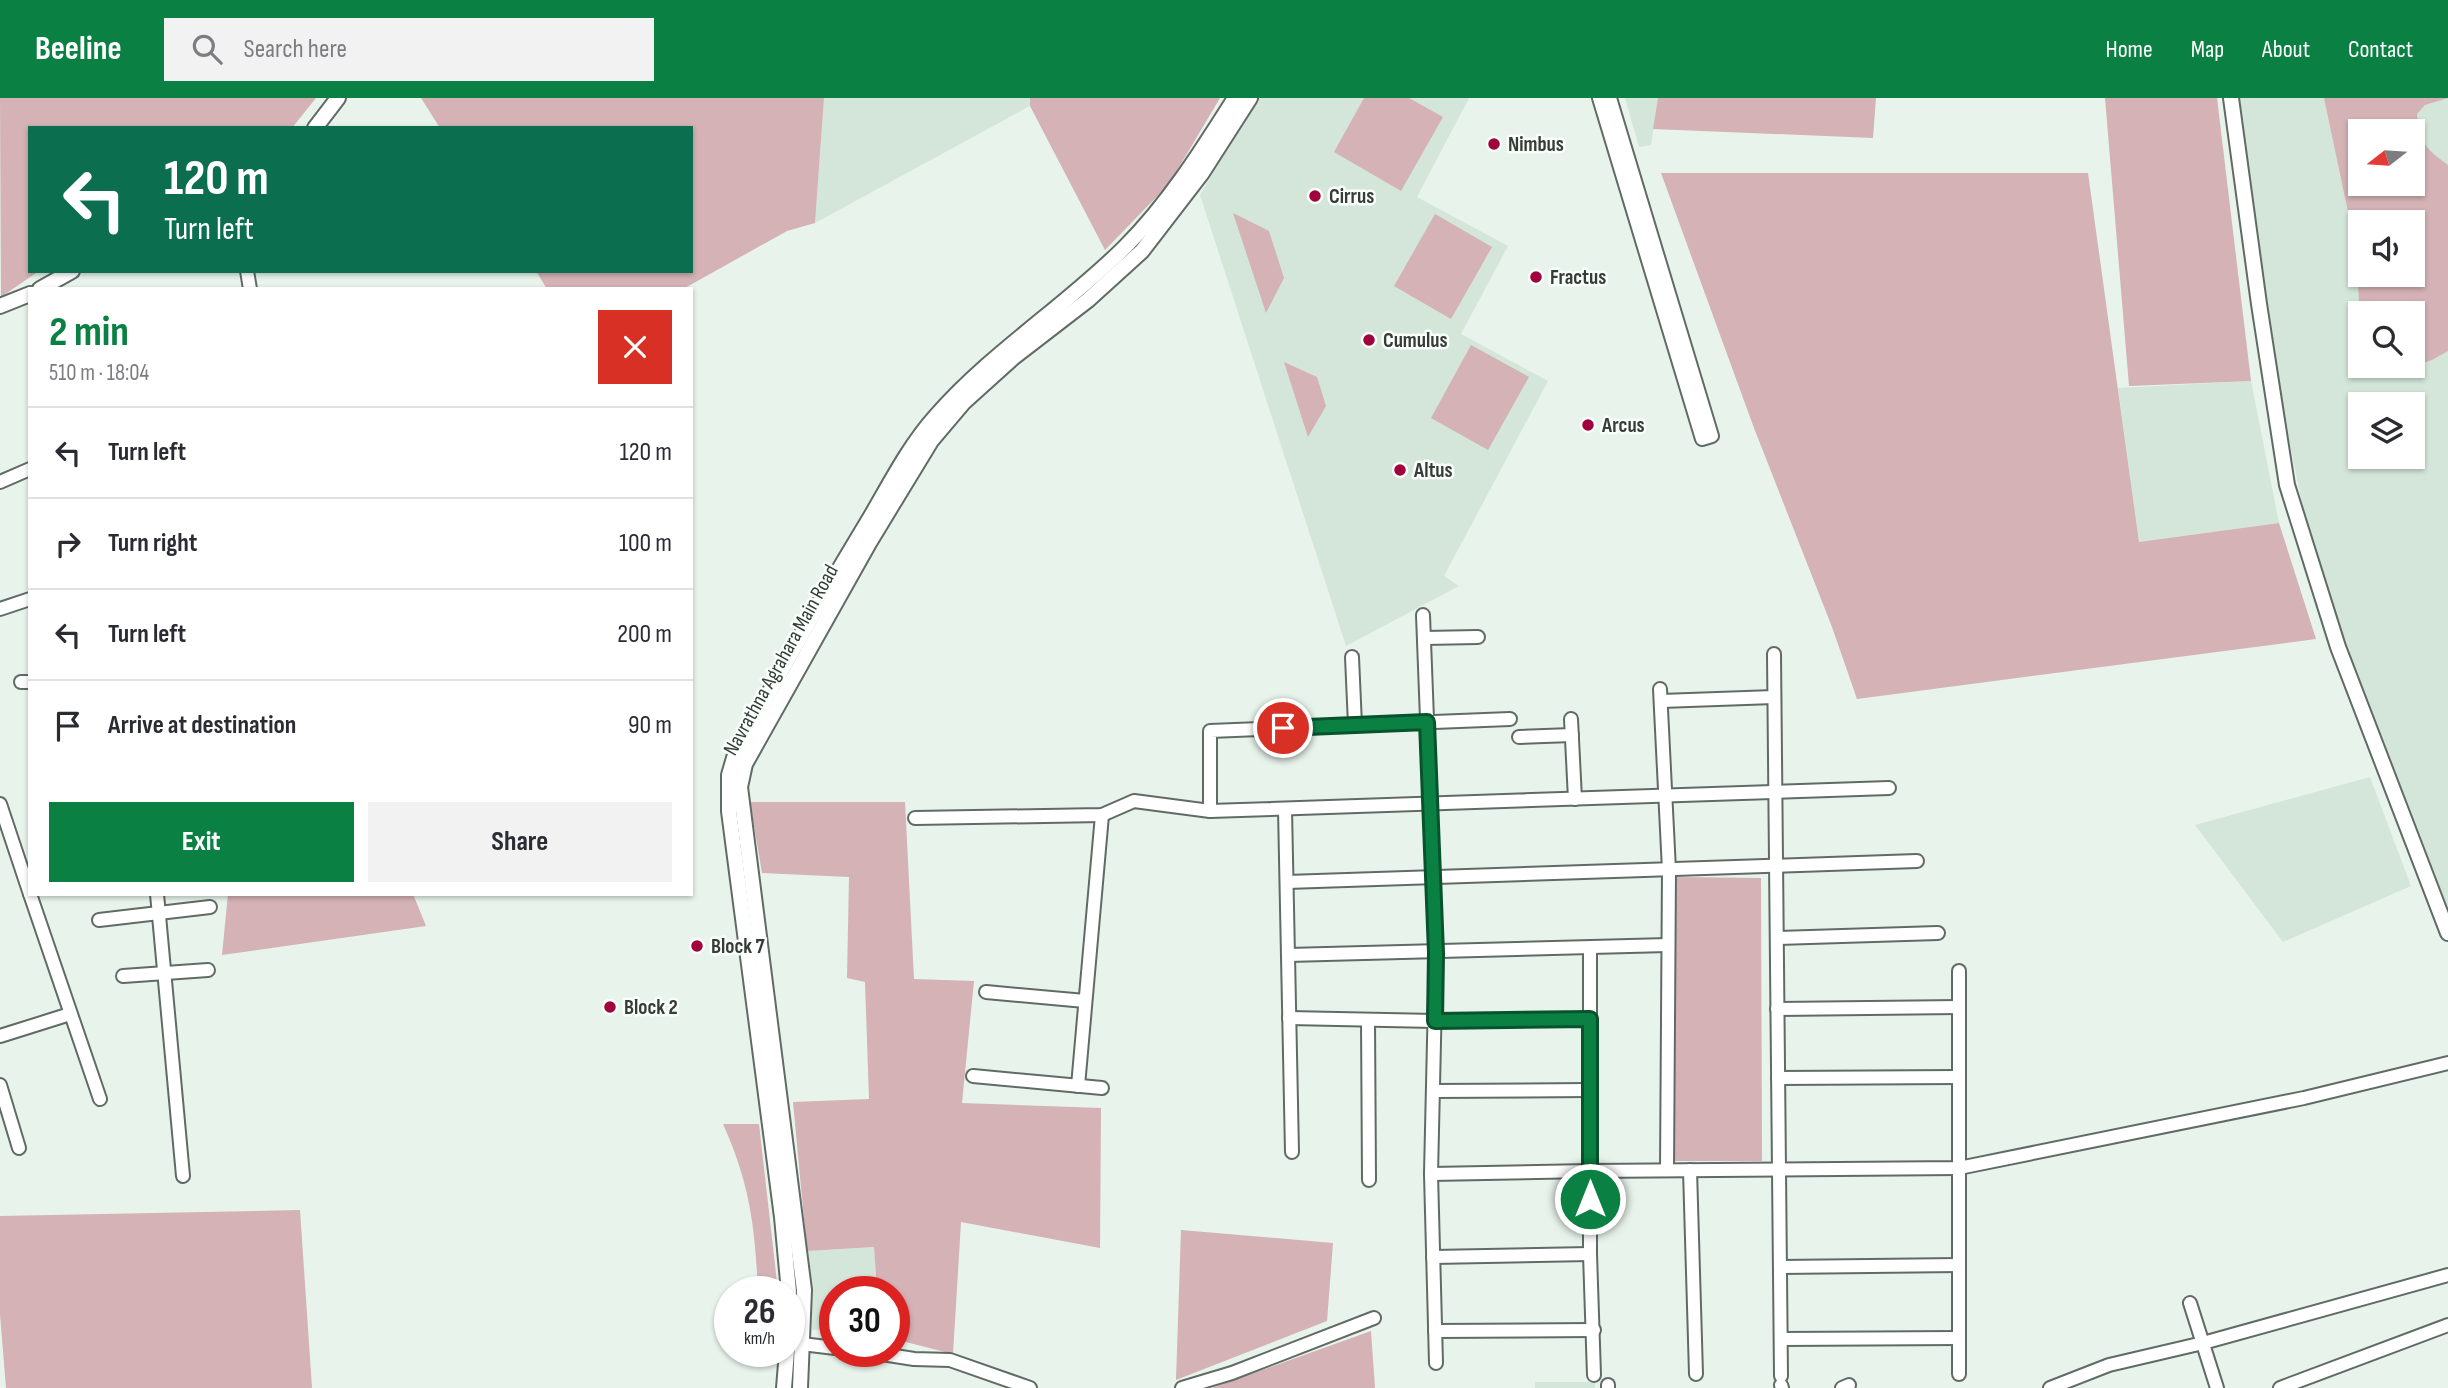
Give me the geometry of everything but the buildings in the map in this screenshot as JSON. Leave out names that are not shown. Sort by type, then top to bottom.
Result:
[{"type":"street","points":[[317,126],[338,98]]},
{"type":"street","name":"Navrathna Agrahara Main Road","points":[[802,1276],[740,787],[745,764],[912,448],[934,418],[965,384],[1093,277],[1157,214],[1235,98]]},
{"type":"street","name":"Navrathna Agrahara Main Road","points":[[788,1276],[729,811],[729,775],[734,758],[864,540],[931,441],[964,402],[1014,357],[1088,300],[1142,251],[1202,173],[1250,98]]},
{"type":"street","points":[[1599,98],[1707,438],[1610,98]]},
{"type":"street","points":[[2231,98],[2287,485],[2338,647],[2448,933]]},
{"type":"street","points":[[44,287],[68,273]]},
{"type":"street","points":[[0,306],[28,295]]},
{"type":"street","points":[[0,482],[28,470]]},
{"type":"street","points":[[0,609],[28,600]]},
{"type":"street","points":[[1423,615],[1436,953],[1431,1174],[1436,1363]]},
{"type":"street","points":[[1424,638],[1478,637]]},
{"type":"street","points":[[1774,654],[1782,1383]]},
{"type":"street","points":[[1352,657],[1355,725]]},
{"type":"street","points":[[1667,1170],[1668,870],[1661,695],[1774,697]]},
{"type":"street","points":[[1210,811],[1210,731],[1510,719]]},
{"type":"street","points":[[1572,719],[1575,799]]},
{"type":"street","points":[[1519,737],[1572,735]]},
{"type":"street","points":[[915,818],[1102,815],[1135,801],[1210,811],[1889,788]]},
{"type":"street","points":[[0,804],[28,888]]},
{"type":"street","points":[[1285,809],[1292,1152]]},
{"type":"street","points":[[1078,1086],[1102,815]]},
{"type":"street","points":[[1287,882],[1917,861]]},
{"type":"street","points":[[31,896],[100,1099]]},
{"type":"street","points":[[157,896],[183,1177]]},
{"type":"street","points":[[99,920],[210,907]]},
{"type":"street","points":[[1777,938],[1938,933]]},
{"type":"street","points":[[1288,955],[1668,945]]},
{"type":"street","points":[[1590,948],[1590,1254],[1594,1375]]},
{"type":"street","points":[[123,976],[208,970]]},
{"type":"street","points":[[1959,971],[1959,1374]]},
{"type":"street","points":[[986,992],[1085,1001]]},
{"type":"street","points":[[1777,1009],[1959,1007]]},
{"type":"street","points":[[0,1036],[69,1014]]},
{"type":"street","points":[[1289,1018],[1435,1021],[1590,1019]]},
{"type":"street","points":[[1368,1020],[1369,1180]]},
{"type":"street","points":[[1431,1174],[1959,1168],[2304,1098],[2448,1063]]},
{"type":"street","points":[[973,1076],[1102,1088]]},
{"type":"street","points":[[1778,1078],[1959,1077]]},
{"type":"street","points":[[0,1085],[19,1148]]},
{"type":"street","points":[[1433,1091],[1590,1090]]},
{"type":"street","points":[[1690,1170],[1696,1374]]},
{"type":"street","points":[[1433,1257],[1590,1254]]},
{"type":"street","points":[[1780,1267],[1959,1265]]},
{"type":"street","points":[[2050,1388],[2109,1365],[2203,1343],[2448,1275]]},
{"type":"street","points":[[2190,1303],[2217,1388]]},
{"type":"street","points":[[1182,1388],[1232,1373],[1374,1318]]},
{"type":"street","points":[[2280,1388],[2448,1325]]},
{"type":"street","points":[[1435,1331],[1594,1330]]},
{"type":"street","points":[[1781,1339],[1959,1338]]},
{"type":"street","points":[[910,1358],[950,1360],[1030,1388]]},
{"type":"street","points":[[784,1388],[786,1367]]},
{"type":"street","name":"Navrathna Agrahara Main Road","points":[[800,1388],[801,1367]]},
{"type":"shaded area","points":[[0,98],[316,98],[294,126],[28,126],[28,273],[36,273],[1,297]]},
{"type":"shaded area","points":[[421,98],[824,98],[815,223],[787,231],[687,287],[546,287],[537,273],[693,273],[693,126],[439,126]]},
{"type":"shaded area","points":[[824,98],[1030,98],[1030,106],[815,223]]},
{"type":"shaded area","points":[[1030,98],[1220,98],[1169,184],[1105,250],[1030,106]]},
{"type":"shaded area","points":[[1257,98],[1469,98],[1417,197],[1508,246],[1461,334],[1548,381],[1444,576],[1459,586],[1346,646],[1200,195]]},
{"type":"shaded area","points":[[1364,98],[1409,98],[1443,117],[1401,191],[1334,152]]},
{"type":"shaded area","points":[[1625,98],[1658,98],[1651,145],[1639,147]]},
{"type":"shaded area","points":[[1658,98],[1876,98],[1873,138],[1653,129]]},
{"type":"shaded area","points":[[2105,98],[2217,98],[2251,381],[2129,386]]},
{"type":"shaded area","points":[[2239,98],[2448,98],[2448,924],[2341,635],[2307,527],[2276,377]]},
{"type":"shaded area","points":[[2324,98],[2448,98],[2425,105],[2417,114],[2418,119],[2348,119],[2348,196],[2426,196],[2426,145],[2448,165],[2448,351],[2425,362],[2425,301],[2359,301],[2358,287],[2425,287],[2425,210],[2348,212]]},
{"type":"shaded area","points":[[1661,173],[2088,173],[2139,542],[2279,523],[2316,639],[1857,699]]},
{"type":"shaded area","points":[[1233,213],[1269,231],[1284,278],[1266,313]]},
{"type":"shaded area","points":[[1435,214],[1492,247],[1451,319],[1394,286]]},
{"type":"shaded area","points":[[1471,345],[1529,377],[1488,450],[1431,418]]},
{"type":"shaded area","points":[[1284,362],[1317,377],[1326,406],[1308,437]]},
{"type":"shaded area","points":[[2251,381],[2279,523],[2139,542],[2118,388]]},
{"type":"shaded area","points":[[2370,777],[2411,886],[2283,942],[2195,825]]},
{"type":"shaded area","points":[[750,802],[905,802],[914,979],[974,981],[962,1103],[1101,1108],[1100,1248],[961,1222],[953,1354],[910,1343],[910,1276],[876,1276],[874,1247],[807,1251],[793,1102],[869,1099],[865,982],[847,978],[849,877],[762,873]]},
{"type":"shaded area","points":[[1675,877],[1761,878],[1762,1161],[1675,1161]]},
{"type":"shaded area","points":[[228,896],[414,896],[426,926],[222,955]]},
{"type":"shaded area","points":[[723,1124],[759,1124],[776,1276],[757,1276],[750,1206]]},
{"type":"shaded area","points":[[300,1210],[312,1388],[6,1388],[0,1314],[0,1216]]},
{"type":"shaded area","points":[[1181,1230],[1333,1243],[1327,1321],[1176,1380]]},
{"type":"shaded area","points":[[874,1247],[876,1276],[819,1276],[819,1330],[812,1330],[807,1251]]},
{"type":"shaded area","points":[[1371,1331],[1375,1388],[1212,1388]]},
{"type":"shaded area","points":[[1535,1382],[1595,1382],[1595,1388],[1535,1388]]},
{"type":"place","name":"Nimbus","points":[[1494,144]]},
{"type":"place","name":"Cirrus","points":[[1315,196]]},
{"type":"place","name":"Fractus","points":[[1536,277]]},
{"type":"place","name":"Cumulus","points":[[1369,340]]},
{"type":"place","name":"Arcus","points":[[1588,425]]},
{"type":"place","name":"Altus","points":[[1400,470]]},
{"type":"place","name":"Block 7","points":[[697,946]]},
{"type":"place","name":"Block 2","points":[[610,1007]]},
{"type":"route","points":[[1283,728],[1427,722],[1436,953],[1435,1021],[1590,1019],[1590,1199]]}]
